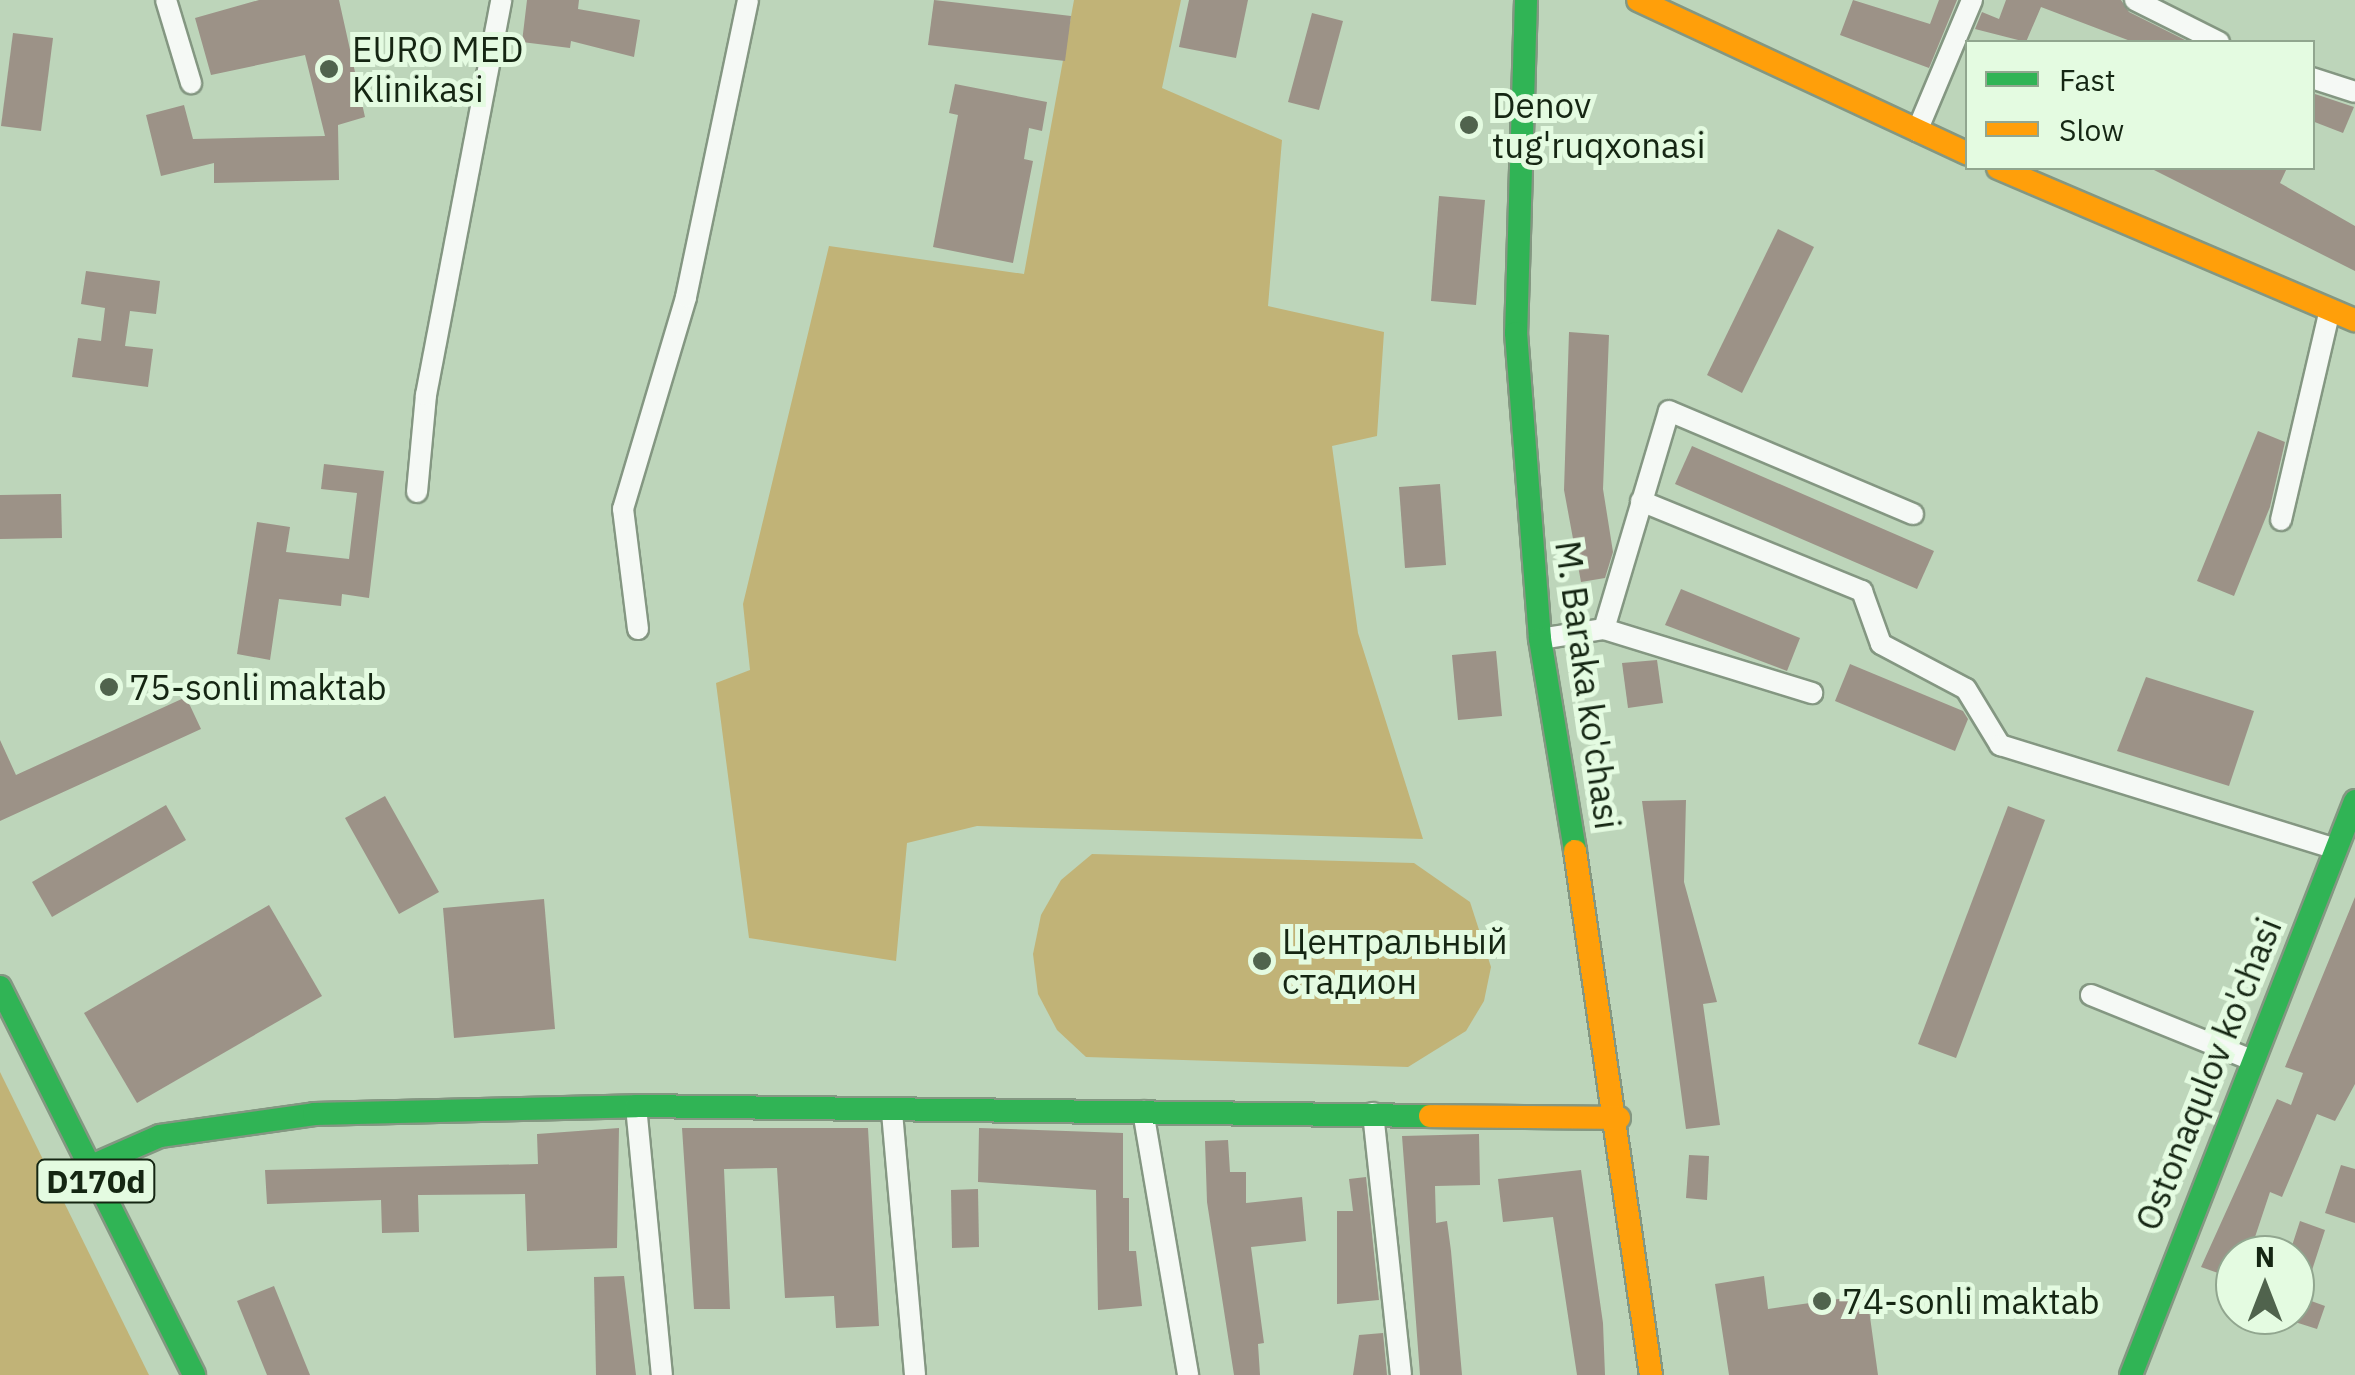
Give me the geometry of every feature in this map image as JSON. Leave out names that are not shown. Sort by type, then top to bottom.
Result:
[{"type":"street","points":[[166,0],[192,84]]},
{"type":"street","points":[[417,492],[426,395],[501,0]]},
{"type":"street","points":[[638,630],[623,509],[686,297],[748,0]]},
{"type":"street","name":"M. Baraka ko'chasi","points":[[1526,0],[1516,332],[1540,640],[1619,1118],[1651,1375]]},
{"type":"street","points":[[1638,0],[1965,153]]},
{"type":"street","points":[[1917,131],[1972,0]]},
{"type":"street","points":[[2135,0],[2215,40]]},
{"type":"street","points":[[2315,79],[2355,92]]},
{"type":"street","points":[[2003,170],[2355,320]]},
{"type":"street","points":[[2280,520],[2330,310]]},
{"type":"street","points":[[1604,630],[1672,411],[1913,514]]},
{"type":"street","points":[[1641,501],[1862,591],[1881,644],[1966,689],[2000,745],[2336,849]]},
{"type":"street","points":[[1540,640],[1604,630],[1812,692]]},
{"type":"street","name":"Ostonaqulov ko'chasi","points":[[2131,1375],[2355,800]]},
{"type":"street","name":"D170d","points":[[0,987],[194,1375]]},
{"type":"street","points":[[2091,994],[2252,1060]]},
{"type":"street","points":[[89,1167],[160,1136],[226,1122],[636,1106],[1619,1118]]},
{"type":"street","points":[[636,1106],[662,1375]]},
{"type":"street","points":[[892,1112],[915,1375]]},
{"type":"street","points":[[1143,1112],[1188,1375]]},
{"type":"street","points":[[1373,1113],[1401,1375]]},
{"type":"shaded area","points":[[1074,0],[1181,0],[1162,88],[1282,140],[1268,306],[1384,332],[1377,436],[1332,446],[1358,633],[1423,839],[977,826],[907,843],[896,961],[749,938],[716,683],[750,670],[743,604],[829,246],[1024,274]]},
{"type":"shaded area","name":"Центральный стадион","points":[[1092,854],[1414,863],[1470,902],[1491,967],[1484,1001],[1466,1031],[1408,1067],[1086,1057],[1057,1030],[1038,994],[1033,954],[1041,915],[1061,880]]},
{"type":"shaded area","points":[[0,1072],[149,1375],[0,1375]]},
{"type":"building","points":[[259,0],[339,0],[365,117],[338,125],[339,180],[214,183],[214,163],[161,176],[146,115],[184,105],[193,139],[325,136],[305,55],[211,75],[195,18]]},
{"type":"building","points":[[527,0],[579,0],[578,9],[640,20],[634,57],[571,41],[570,48],[522,42]]},
{"type":"building","points":[[934,0],[1071,16],[1065,61],[928,45]]},
{"type":"building","points":[[1189,0],[1248,0],[1236,58],[1179,47]]},
{"type":"building","points":[[1853,0],[1930,24],[1939,0],[1957,0],[1929,68],[1840,35]]},
{"type":"building","points":[[2006,0],[2121,0],[2129,12],[2185,40],[2128,40],[2041,7],[2027,40],[1975,29],[1982,12],[1999,19]]},
{"type":"building","points":[[1312,13],[1343,21],[1319,110],[1288,102]]},
{"type":"building","points":[[13,33],[53,38],[41,131],[1,126]]},
{"type":"building","points":[[955,84],[1047,102],[1042,131],[1029,128],[1024,159],[1033,161],[1013,263],[933,247],[958,115],[949,113]]},
{"type":"building","points":[[2315,94],[2354,107],[2343,133],[2315,122]]},
{"type":"building","points":[[2154,170],[2286,170],[2280,183],[2355,226],[2355,271]]},
{"type":"building","points":[[1439,196],[1485,200],[1476,305],[1431,301]]},
{"type":"building","points":[[1778,229],[1814,247],[1742,393],[1707,375]]},
{"type":"building","points":[[86,271],[160,281],[156,314],[130,311],[125,346],[153,349],[148,387],[72,377],[78,338],[101,341],[105,308],[81,304]]},
{"type":"building","points":[[1569,332],[1609,335],[1603,489],[1613,552],[1605,578],[1581,582],[1564,490]]},
{"type":"building","points":[[2258,431],[2285,442],[2270,507],[2234,596],[2197,581]]},
{"type":"building","points":[[1692,446],[1934,551],[1917,589],[1675,484]]},
{"type":"building","points":[[324,464],[384,471],[369,598],[342,594],[341,606],[279,599],[270,660],[237,654],[257,522],[290,527],[286,552],[349,559],[357,493],[321,489]]},
{"type":"building","points":[[1440,484],[1446,565],[1405,568],[1399,487]]},
{"type":"building","points":[[61,494],[62,538],[0,539],[0,495]]},
{"type":"building","points":[[1681,589],[1800,638],[1787,671],[1665,625]]},
{"type":"building","points":[[1496,651],[1502,716],[1458,720],[1452,655]]},
{"type":"building","points":[[1657,660],[1663,703],[1628,708],[1622,663]]},
{"type":"building","points":[[1850,664],[1963,711],[1968,719],[1955,751],[1835,701]]},
{"type":"building","points":[[2146,677],[2254,711],[2229,786],[2117,751]]},
{"type":"building","points":[[186,697],[201,729],[0,821],[0,740],[16,775]]},
{"type":"building","points":[[385,796],[439,892],[399,914],[345,818]]},
{"type":"building","points":[[1686,800],[1684,882],[1717,1002],[1703,1004],[1720,1125],[1686,1129],[1642,801]]},
{"type":"building","points":[[166,805],[186,840],[52,917],[32,882]]},
{"type":"building","points":[[2008,806],[2045,820],[1956,1058],[1918,1044]]},
{"type":"building","points":[[2355,897],[2355,1084],[2335,1121],[2317,1114],[2282,1197],[2270,1192],[2256,1235],[2215,1235],[2277,1099],[2291,1105],[2303,1073],[2285,1067]]},
{"type":"building","points":[[544,899],[555,1029],[454,1038],[443,908]]},
{"type":"building","points":[[269,905],[322,996],[137,1103],[84,1013]]},
{"type":"building","points":[[619,1128],[617,1248],[527,1251],[525,1194],[418,1195],[419,1232],[382,1233],[381,1200],[267,1204],[265,1170],[538,1164],[537,1134]]},
{"type":"building","points":[[682,1128],[868,1128],[879,1326],[836,1328],[834,1296],[785,1298],[777,1168],[724,1169],[730,1309],[694,1309]]},
{"type":"building","points":[[979,1128],[1123,1133],[1123,1198],[1129,1198],[1129,1251],[1136,1251],[1142,1306],[1098,1310],[1096,1190],[978,1182]]},
{"type":"building","points":[[1479,1134],[1480,1185],[1435,1186],[1436,1223],[1447,1221],[1462,1375],[1420,1375],[1402,1136]]},
{"type":"building","points":[[1228,1140],[1230,1172],[1246,1172],[1246,1203],[1302,1197],[1306,1241],[1251,1247],[1264,1343],[1258,1344],[1260,1375],[1234,1375],[1207,1202],[1205,1141]]},
{"type":"building","points":[[1689,1155],[1709,1156],[1707,1200],[1686,1198]]},
{"type":"building","points":[[2341,1165],[2355,1169],[2355,1223],[2325,1213]]},
{"type":"building","points":[[1581,1170],[1603,1323],[1605,1375],[1577,1375],[1553,1217],[1503,1222],[1498,1179]]},
{"type":"building","points":[[1366,1177],[1379,1300],[1337,1304],[1337,1211],[1353,1211],[1349,1179]]},
{"type":"building","points":[[978,1189],[979,1247],[952,1248],[951,1190]]},
{"type":"building","points":[[2300,1221],[2325,1230],[2315,1261],[2315,1235],[2295,1235]]},
{"type":"building","points":[[2215,1236],[2215,1272],[2201,1267]]},
{"type":"building","points":[[624,1276],[636,1375],[596,1375],[594,1277]]},
{"type":"building","points":[[1764,1276],[1768,1309],[1867,1295],[1878,1375],[1729,1375],[1715,1284]]},
{"type":"building","points":[[274,1286],[310,1375],[267,1375],[237,1301]]},
{"type":"building","points":[[2315,1302],[2325,1306],[2315,1328]]},
{"type":"building","points":[[1383,1333],[1387,1375],[1353,1375],[1359,1335]]},
{"type":"traffic: fast","points":[[1526,0],[1516,333],[1540,639],[1575,851]]},
{"type":"traffic: fast","points":[[2131,1375],[2355,801]]},
{"type":"traffic: fast","points":[[0,987],[194,1375]]},
{"type":"traffic: fast","points":[[89,1167],[160,1136],[314,1114],[636,1106],[1430,1116]]},
{"type":"traffic: slow","points":[[1638,0],[1965,153]]},
{"type":"traffic: slow","points":[[2003,170],[2355,320]]},
{"type":"traffic: slow","points":[[1575,851],[1651,1375]]},
{"type":"traffic: slow","points":[[1430,1116],[1619,1118]]},
{"type":"place","name":"EURO MED Klinikasi","points":[[329,69]]},
{"type":"place","name":"Denov tug'ruqxonasi","points":[[1469,125]]},
{"type":"place","name":"75-sonli maktab","points":[[109,687]]},
{"type":"place","name":"Центральный стадион","points":[[1262,961]]},
{"type":"place","name":"74-sonli maktab","points":[[1822,1301]]}]
